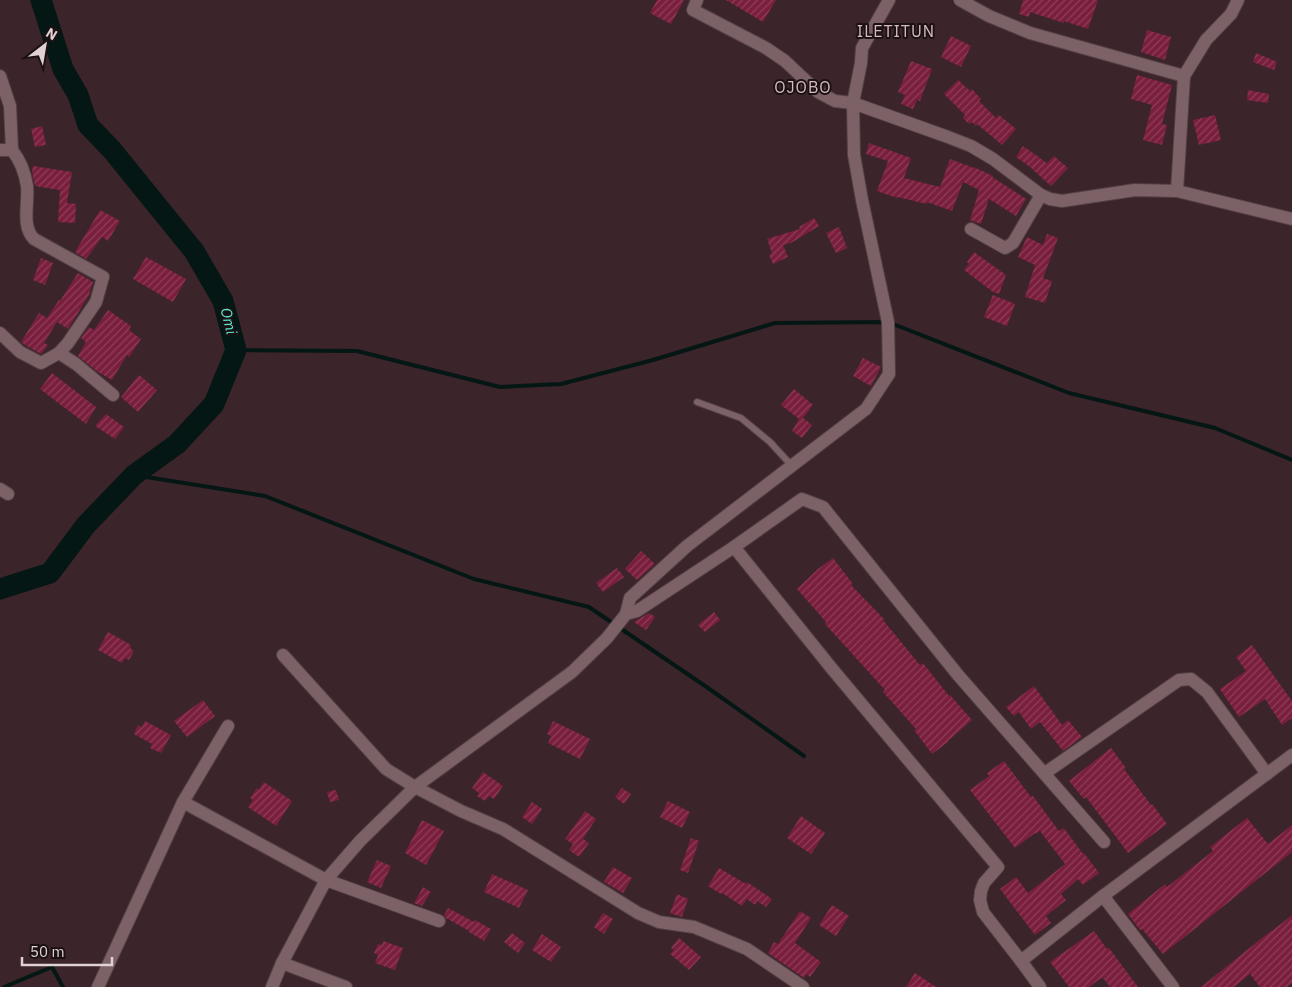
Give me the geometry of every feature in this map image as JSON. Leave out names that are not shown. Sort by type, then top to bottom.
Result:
[{"type":"street","points":[[697,0],[694,10],[766,48],[785,61],[818,92],[835,101],[853,103],[971,146],[993,159],[1041,195],[1050,199],[1062,201],[1135,190],[1177,191],[1292,219]]},
{"type":"street","points":[[623,619],[630,598],[638,589],[687,546],[866,409],[889,374],[888,322],[854,155],[853,103],[862,48],[889,0]]},
{"type":"street","points":[[960,0],[989,16],[1030,33],[1184,76]]},
{"type":"street","points":[[1177,191],[1184,76],[1206,40],[1231,14],[1238,0]]},
{"type":"street","points":[[0,76],[10,106],[6,150],[19,159],[27,186],[27,225],[30,234],[34,239],[103,277],[96,302],[68,343],[59,353],[41,363],[20,352],[0,333]]},
{"type":"street","points":[[971,229],[1005,248],[1013,243],[1041,195]]},
{"type":"street","points":[[59,353],[76,364],[113,395]]},
{"type":"street","points":[[272,987],[282,963],[326,880],[360,841],[415,787],[572,672],[607,638],[623,619],[734,547],[802,499],[824,508],[958,675],[1104,842]]},
{"type":"street","points":[[734,547],[833,670],[998,867],[984,883],[981,891],[980,900],[983,912],[1040,987]]},
{"type":"street","points":[[283,655],[386,768],[415,787],[461,811],[503,829],[638,913],[659,922],[694,927],[747,949],[803,987]]},
{"type":"street","points":[[1045,773],[1179,680],[1191,680],[1207,692],[1267,774]]},
{"type":"street","points":[[98,987],[183,802],[228,726]]},
{"type":"street","points":[[1022,961],[1103,896],[1292,755]]},
{"type":"street","points":[[183,802],[326,880],[439,921]]},
{"type":"street","points":[[1103,896],[1173,987]]},
{"type":"street","points":[[282,963],[346,987]]},
{"type":"lane","points":[[697,402],[741,418],[770,442],[792,466]]},
{"type":"building","points":[[657,0],[684,0],[671,24],[650,13]]},
{"type":"building","points":[[726,0],[776,0],[763,22]]},
{"type":"building","points":[[1023,0],[1098,0],[1088,29],[1030,12],[1029,17],[1019,14]]},
{"type":"building","points":[[1147,30],[1171,37],[1165,60],[1141,52]]},
{"type":"building","points":[[951,36],[971,46],[961,67],[941,57]]},
{"type":"building","points":[[1256,53],[1277,62],[1274,70],[1253,62]]},
{"type":"building","points":[[911,61],[932,69],[920,101],[917,100],[913,109],[901,104],[905,95],[898,92]]},
{"type":"building","points":[[1137,75],[1172,85],[1162,124],[1167,125],[1162,145],[1143,140],[1152,105],[1131,99]]},
{"type":"building","points":[[958,80],[970,91],[972,89],[981,99],[979,101],[996,118],[999,115],[1016,129],[1002,145],[977,124],[976,126],[972,122],[969,124],[963,118],[965,115],[944,94]]},
{"type":"building","points":[[1248,90],[1269,94],[1268,103],[1247,100]]},
{"type":"building","points":[[1215,115],[1221,140],[1199,145],[1193,120]]},
{"type":"building","points":[[42,126],[46,145],[35,147],[31,129]]},
{"type":"building","points":[[869,143],[911,158],[904,178],[940,187],[950,159],[993,176],[1026,199],[1016,216],[989,199],[981,224],[970,220],[979,190],[963,182],[952,211],[927,202],[927,204],[897,198],[877,191],[888,161],[866,154]]},
{"type":"building","points":[[1023,146],[1047,163],[1054,156],[1068,168],[1051,186],[1016,157]]},
{"type":"building","points":[[33,166],[72,172],[67,203],[76,204],[75,223],[58,222],[60,190],[35,186],[32,172]]},
{"type":"building","points":[[100,210],[120,221],[108,241],[102,237],[86,259],[75,252]]},
{"type":"building","points":[[814,218],[819,226],[791,243],[783,245],[788,257],[773,264],[769,255],[772,253],[767,239],[800,229],[799,227]]},
{"type":"building","points":[[839,227],[847,248],[836,253],[826,233]]},
{"type":"building","points":[[1047,234],[1058,238],[1043,278],[1052,281],[1045,303],[1025,297],[1035,265],[1018,257],[1027,237],[1043,245]]},
{"type":"building","points":[[974,252],[1006,275],[999,294],[993,292],[964,270]]},
{"type":"building","points":[[146,257],[186,279],[173,302],[133,279]]},
{"type":"building","points":[[41,258],[53,263],[45,285],[33,280]]},
{"type":"building","points":[[78,273],[93,282],[89,295],[68,329],[57,322],[44,343],[48,345],[41,354],[21,342],[39,313],[47,318]]},
{"type":"building","points":[[993,295],[1015,304],[1007,326],[984,317]]},
{"type":"building","points":[[108,310],[131,326],[129,330],[141,339],[129,357],[127,355],[112,380],[98,372],[78,356],[86,342],[81,338],[89,327],[94,330]]},
{"type":"building","points":[[863,358],[881,367],[871,386],[853,376]]},
{"type":"building","points":[[52,373],[96,407],[86,424],[40,389]]},
{"type":"building","points":[[139,375],[157,390],[138,412],[121,397]]},
{"type":"building","points":[[794,389],[813,405],[803,418],[812,425],[802,438],[792,431],[799,419],[781,405]]},
{"type":"building","points":[[106,414],[124,427],[115,439],[95,426]]},
{"type":"building","points":[[641,551],[655,564],[637,580],[625,569]]},
{"type":"building","points":[[833,558],[853,584],[851,585],[884,619],[920,665],[923,663],[949,696],[972,720],[932,754],[914,730],[916,729],[883,692],[885,690],[825,624],[826,622],[797,589]]},
{"type":"building","points":[[617,568],[624,577],[603,592],[596,583]]},
{"type":"building","points":[[714,612],[720,620],[705,632],[698,625]]},
{"type":"building","points":[[649,613],[655,617],[646,630],[634,622]]},
{"type":"building","points":[[108,632],[131,645],[130,648],[134,651],[129,660],[125,658],[122,663],[98,650]]},
{"type":"building","points":[[1252,645],[1292,701],[1292,718],[1282,725],[1265,699],[1239,717],[1220,689],[1246,671],[1236,657]]},
{"type":"building","points":[[1034,686],[1062,725],[1068,720],[1082,737],[1063,751],[1040,722],[1031,729],[1019,712],[1014,716],[1006,707]]},
{"type":"building","points":[[203,700],[215,716],[187,737],[174,721]]},
{"type":"building","points":[[145,721],[171,735],[161,753],[150,748],[152,744],[134,734],[138,725],[142,727]]},
{"type":"building","points":[[553,721],[590,739],[580,759],[548,743],[551,736],[547,734]]},
{"type":"building","points":[[1111,748],[1126,768],[1124,769],[1167,824],[1128,853],[1086,797],[1084,799],[1069,781]]},
{"type":"building","points":[[1004,761],[1059,831],[1064,828],[1099,873],[1083,885],[1078,879],[1061,894],[1066,900],[1046,916],[1051,923],[1035,935],[1000,889],[1016,877],[1028,893],[1065,864],[1040,831],[1015,848],[970,790],[989,776],[987,773]]},
{"type":"building","points":[[483,772],[503,786],[494,799],[489,796],[485,801],[477,796],[479,793],[472,788]]},
{"type":"building","points":[[264,782],[292,801],[276,826],[248,807],[253,800],[250,798],[257,788],[259,790]]},
{"type":"building","points":[[622,788],[631,794],[624,804],[615,797]]},
{"type":"building","points":[[336,790],[339,800],[330,802],[327,792]]},
{"type":"building","points":[[668,801],[690,812],[682,828],[660,817]]},
{"type":"building","points":[[532,802],[542,809],[532,824],[522,817]]},
{"type":"building","points":[[585,811],[596,819],[583,839],[589,843],[579,857],[569,850],[573,844],[565,839]]},
{"type":"building","points":[[801,816],[825,833],[811,854],[787,838]]},
{"type":"building","points":[[1247,818],[1268,844],[1292,825],[1292,852],[1163,954],[1142,929],[1140,930],[1128,914],[1165,884],[1167,887],[1213,851],[1210,847]]},
{"type":"building","points":[[422,820],[444,831],[426,865],[405,853]]},
{"type":"building","points":[[691,838],[699,841],[688,873],[680,870]]},
{"type":"building","points":[[377,860],[391,866],[381,888],[367,882]]},
{"type":"building","points":[[613,867],[632,878],[623,893],[604,882]]},
{"type":"building","points":[[719,868],[746,884],[747,882],[772,899],[766,907],[757,901],[755,905],[747,899],[742,906],[721,894],[708,886]]},
{"type":"building","points":[[492,874],[528,890],[519,908],[484,892]]},
{"type":"building","points":[[423,887],[431,892],[422,906],[414,903]]},
{"type":"building","points":[[677,894],[688,899],[682,917],[670,913]]},
{"type":"building","points":[[832,905],[849,916],[836,936],[819,925]]},
{"type":"building","points":[[448,908],[491,929],[484,941],[446,918],[444,915]]},
{"type":"building","points":[[800,911],[811,918],[795,943],[821,962],[810,977],[807,974],[804,978],[768,953],[774,942],[778,944]]},
{"type":"building","points":[[603,913],[613,919],[604,934],[594,927]]},
{"type":"building","points":[[1292,915],[1292,983],[1287,987],[1260,987],[1250,974],[1234,987],[1201,987],[1272,930]]},
{"type":"building","points":[[1094,931],[1138,987],[1110,987],[1101,978],[1089,987],[1069,987],[1050,962]]},
{"type":"building","points":[[512,933],[525,943],[518,953],[504,942]]},
{"type":"building","points":[[542,934],[561,947],[551,962],[532,950]]},
{"type":"building","points":[[679,938],[701,957],[689,970],[670,954],[674,950],[671,948]]},
{"type":"building","points":[[383,941],[403,948],[395,970],[375,963],[378,955],[374,953],[378,944],[382,945]]},
{"type":"building","points":[[915,973],[936,987],[906,987]]},
{"type":"waterway","name":"Omi","points":[[0,589],[50,573],[86,525],[134,475],[177,444],[214,404],[236,350],[223,301],[194,251],[112,150],[88,125],[78,95],[63,69],[41,0]]},
{"type":"waterway","points":[[236,350],[357,351],[500,387],[561,384],[653,360],[775,323],[888,322],[1069,393],[1215,428],[1292,460]]},
{"type":"waterway","points":[[134,475],[265,496],[474,579],[589,607],[804,756]]},
{"type":"waterway","points":[[4,987],[52,967],[63,987]]},
{"type":"district","name":"ILETITUN","points":[[896,31]]},
{"type":"district","name":"OJOBO","points":[[803,87]]}]
